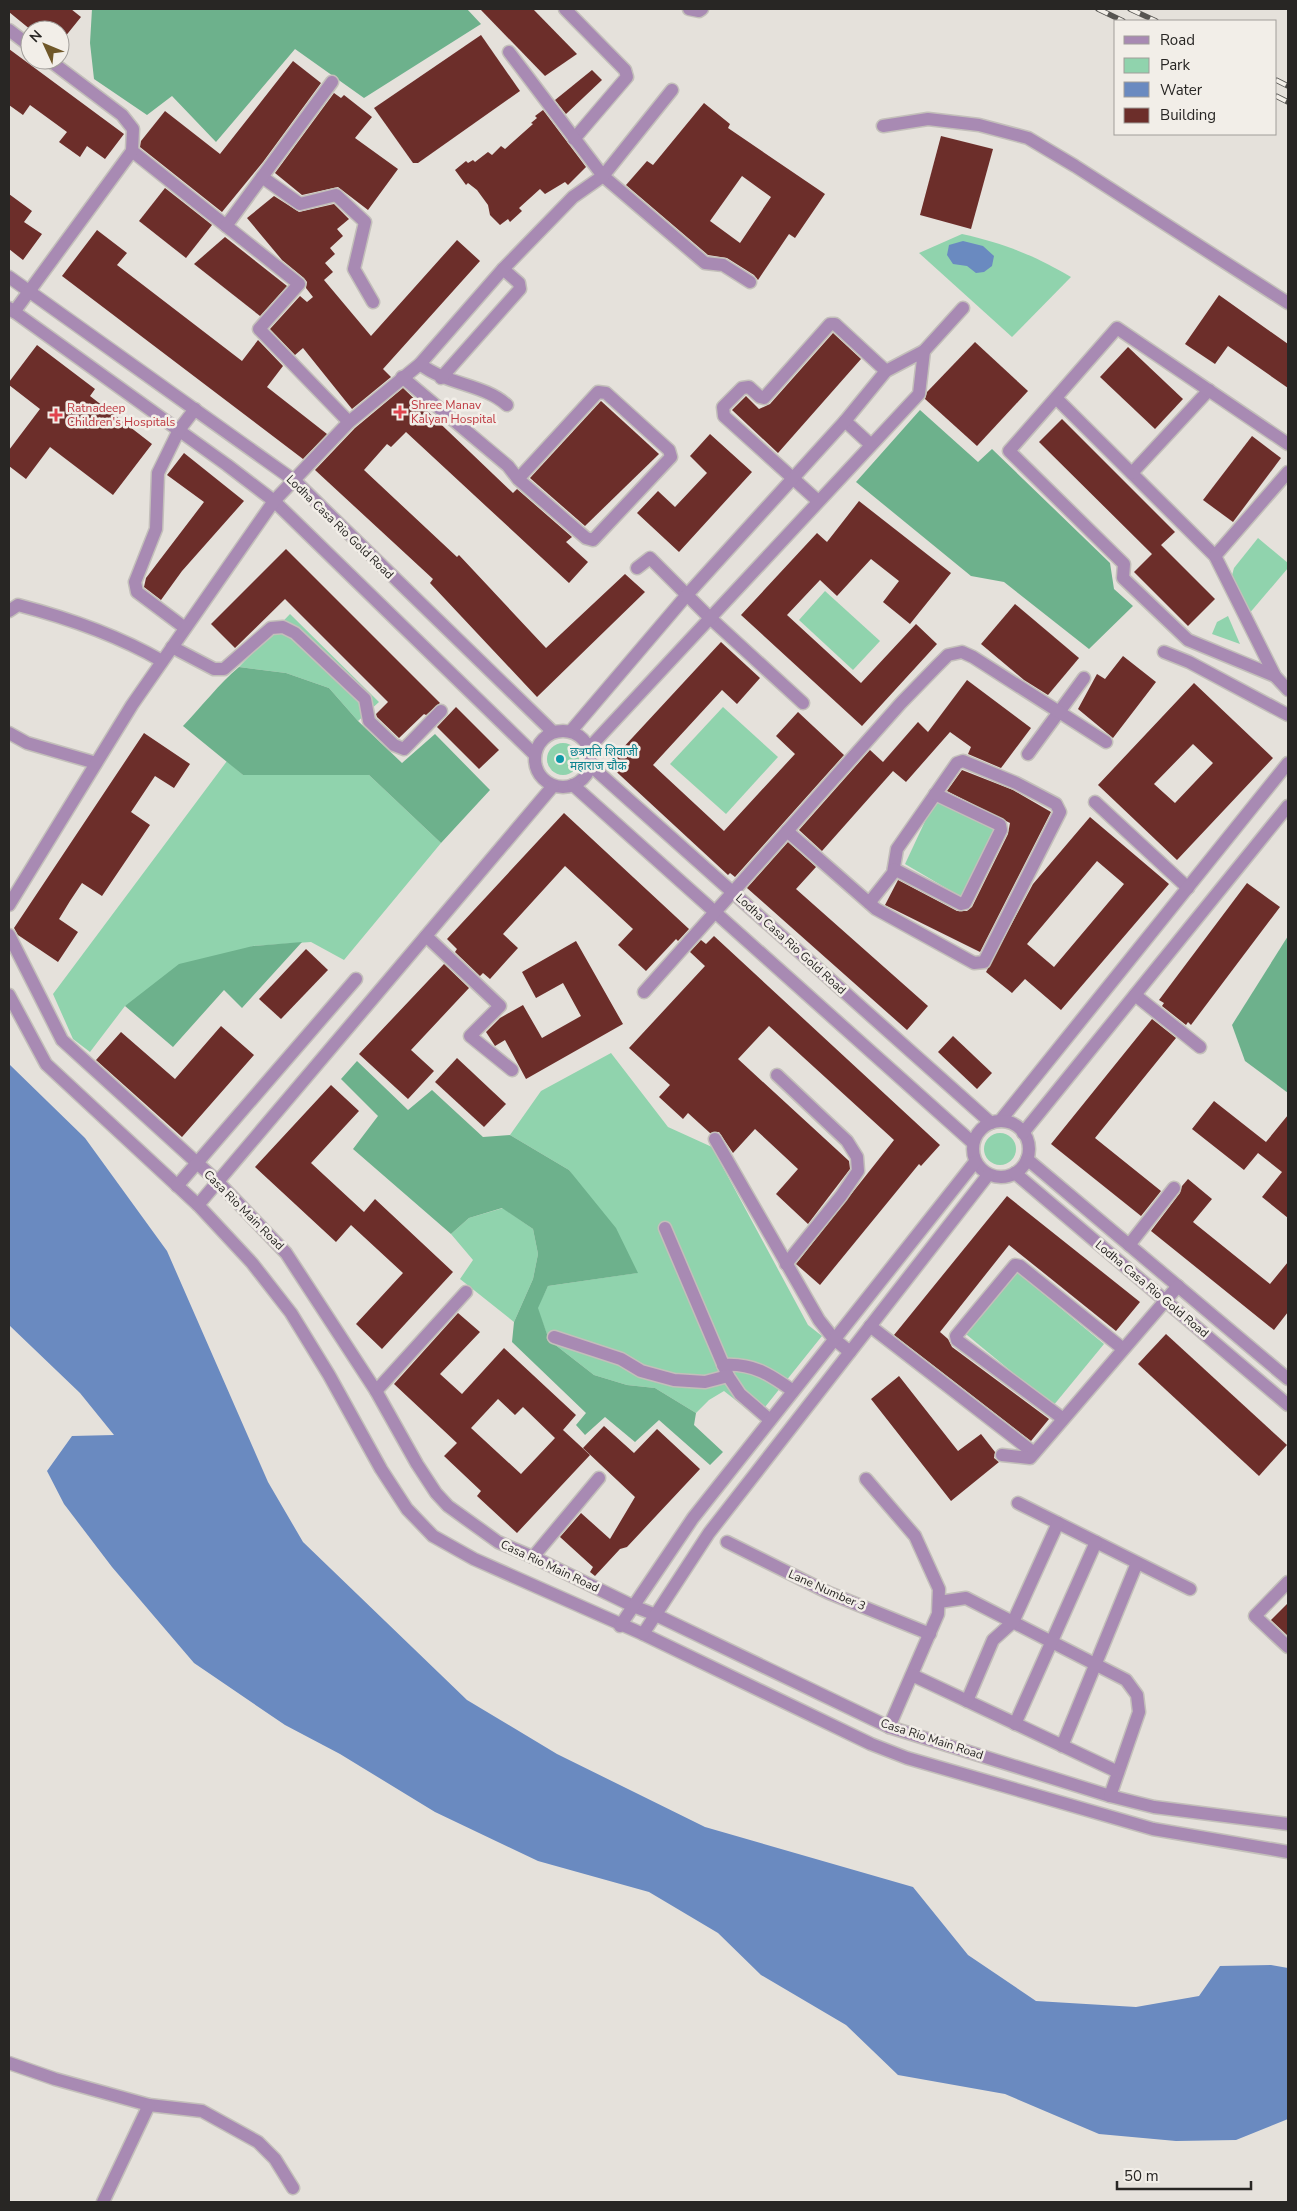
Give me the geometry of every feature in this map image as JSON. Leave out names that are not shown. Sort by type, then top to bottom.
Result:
[{"type":"street","points":[[566,9],[625,70],[627,77],[574,139]]},
{"type":"street","points":[[689,9],[699,11],[702,9]]},
{"type":"street","points":[[9,30],[20,38]]},
{"type":"street","points":[[509,52],[603,176],[705,263],[723,266],[750,282]]},
{"type":"street","points":[[62,70],[122,115],[133,129],[132,151],[29,292],[11,310],[179,430],[274,502],[535,755]]},
{"type":"street","points":[[226,226],[332,82]]},
{"type":"street","points":[[9,905],[96,763],[162,661],[274,502],[349,422],[420,364],[503,269],[573,197],[603,176],[672,90]]},
{"type":"street","points":[[883,126],[928,119],[979,125],[1028,138],[1075,166],[1288,303]]},
{"type":"street","points":[[132,151],[299,284],[259,329],[349,422]]},
{"type":"street","points":[[262,177],[300,204],[336,195],[366,222],[354,269],[373,302]]},
{"type":"street","points":[[441,378],[520,289],[519,283],[503,269]]},
{"type":"street","name":"Lodha Casa Rio Gold Road","points":[[9,277],[295,481],[553,732]]},
{"type":"street","points":[[571,732],[686,596],[844,421],[886,371],[924,351],[963,308]]},
{"type":"street","points":[[818,501],[724,416],[723,407],[742,388],[749,387],[760,398],[764,398],[830,324],[835,324],[886,371]]},
{"type":"street","points":[[1275,676],[1188,640],[1123,578],[1124,564],[1008,451],[1116,328],[1288,444]]},
{"type":"street","points":[[589,748],[918,394],[924,351]]},
{"type":"street","points":[[420,364],[441,378],[497,396],[507,405]]},
{"type":"street","points":[[402,377],[508,466],[518,479],[586,538],[593,540],[671,457],[669,450],[606,393],[598,392],[518,479]]},
{"type":"street","points":[[1132,473],[1209,390]]},
{"type":"street","points":[[1056,398],[1215,556],[1275,676],[1288,690]]},
{"type":"street","points":[[184,628],[137,592],[135,582],[156,530],[158,473],[179,430],[195,409]]},
{"type":"street","points":[[844,421],[870,444]]},
{"type":"street","points":[[1215,556],[1288,472]]},
{"type":"street","points":[[637,568],[650,558],[686,596],[803,703]]},
{"type":"street","points":[[9,611],[18,605],[51,614],[129,642],[162,661]]},
{"type":"street","points":[[172,647],[214,669],[224,669],[271,628],[284,627],[295,633],[365,699],[368,721],[394,745],[404,749],[441,712]]},
{"type":"street","points":[[644,992],[901,703],[948,655],[962,652],[973,657],[1106,742]]},
{"type":"street","points":[[1164,652],[1189,662],[1288,715]]},
{"type":"street","points":[[1028,754],[1084,678]]},
{"type":"street","points":[[553,732],[571,732],[580,736],[589,748],[590,765],[585,777],[573,785],[559,788],[553,786],[542,779],[536,771],[535,755],[539,743],[553,732]]},
{"type":"street","points":[[9,733],[27,743],[96,763]]},
{"type":"street","points":[[788,831],[876,909],[974,963],[984,962],[1060,812],[1056,804],[1016,783],[964,760],[957,763],[898,849],[894,869],[869,902]]},
{"type":"street","points":[[1288,763],[1188,888],[995,1122],[976,1135],[973,1143],[975,1162],[988,1175],[1007,1177],[1016,1173],[1027,1159],[1028,1141],[1023,1133],[1288,806]]},
{"type":"street","name":"Lodha Casa Rio Gold Road","points":[[590,765],[995,1122],[1017,1126],[1023,1133]]},
{"type":"street","points":[[573,785],[973,1143]]},
{"type":"street","points":[[198,1205],[553,786]]},
{"type":"street","points":[[894,869],[961,904],[965,903],[1000,830],[1000,825],[935,794]]},
{"type":"street","points":[[1095,802],[1188,888]]},
{"type":"street","name":"Casa Rio Main Road","points":[[9,935],[62,1040],[218,1182],[286,1252],[376,1391],[417,1464],[436,1492],[448,1506],[498,1542],[656,1615],[889,1727],[1110,1796],[1154,1807],[1288,1824]]},
{"type":"street","points":[[426,936],[500,1006],[470,1036],[512,1070]]},
{"type":"street","points":[[177,1186],[356,979]]},
{"type":"street","name":"Casa Rio Main Road","points":[[9,995],[46,1064],[198,1205],[252,1263],[291,1313],[329,1375],[381,1469],[407,1510],[433,1536],[474,1559],[620,1626],[643,1634],[871,1744],[907,1758],[1153,1829],[1288,1852]]},
{"type":"street","points":[[1135,995],[1200,1047]]},
{"type":"street","points":[[777,1074],[847,1141],[857,1157],[858,1171],[841,1196],[786,1264]]},
{"type":"street","points":[[715,1139],[819,1320],[834,1339],[850,1352]]},
{"type":"street","name":"Lodha Casa Rio Gold Road","points":[[1027,1159],[1288,1378]]},
{"type":"street","points":[[620,1626],[708,1499],[975,1162]]},
{"type":"street","name":"Lodha Casa Rio Gold Road","points":[[1016,1173],[1288,1405]]},
{"type":"street","points":[[643,1634],[725,1512],[988,1175]]},
{"type":"street","points":[[1129,1245],[1174,1188]]},
{"type":"street","points":[[665,1228],[725,1370],[740,1394],[770,1420]]},
{"type":"street","points":[[1062,1418],[957,1340],[956,1336],[1015,1265],[1020,1266],[1122,1348]]},
{"type":"street","points":[[1002,1455],[1025,1459],[1034,1453],[1122,1348],[1178,1286]]},
{"type":"street","points":[[376,1391],[466,1292]]},
{"type":"street","points":[[870,1326],[1034,1453]]},
{"type":"street","points":[[554,1338],[621,1359],[641,1371],[674,1380],[704,1382],[739,1364],[754,1367],[793,1391]]},
{"type":"street","points":[[816,1361],[833,1374]]},
{"type":"street","points":[[533,1557],[599,1478]]},
{"type":"street","points":[[866,1479],[915,1536],[939,1589],[938,1614],[889,1727]]},
{"type":"street","points":[[708,1499],[725,1512]]},
{"type":"street","points":[[1018,1503],[1190,1589]]},
{"type":"street","points":[[967,1701],[993,1640],[1013,1622],[1058,1523]]},
{"type":"street","name":"Lane Number 3","points":[[727,1542],[829,1593],[930,1634]]},
{"type":"street","points":[[1015,1724],[1096,1542]]},
{"type":"street","points":[[1062,1746],[1137,1563]]},
{"type":"street","points":[[1288,1582],[1255,1616],[1288,1647]]},
{"type":"street","points":[[939,1602],[966,1598],[1126,1680],[1137,1695],[1139,1712],[1110,1796]]},
{"type":"street","points":[[912,1675],[1118,1772]]},
{"type":"street","points":[[9,2063],[55,2079],[149,2105],[202,2111],[258,2142],[275,2159],[293,2188]]},
{"type":"street","points":[[102,2202],[149,2105]]},
{"type":"green space","points":[[92,9],[467,9],[481,24],[364,98],[295,49],[216,142],[172,96],[147,115],[94,79],[90,43]]},
{"type":"green space","points":[[962,234],[1019,251],[1071,277],[1012,337],[919,253]]},
{"type":"green space","points":[[920,410],[978,462],[992,449],[1110,563],[1114,589],[1133,606],[1089,649],[1004,582],[971,576],[856,482]]},
{"type":"green space","points":[[1258,538],[1288,563],[1288,568],[1248,615],[1231,579],[1234,568]]},
{"type":"green space","points":[[825,591],[880,641],[853,670],[799,620]]},
{"type":"green space","points":[[290,614],[379,702],[358,721],[329,688],[286,673],[239,667]]},
{"type":"green space","points":[[1228,616],[1240,644],[1212,634],[1217,622]]},
{"type":"green space","points":[[239,667],[286,673],[329,688],[358,721],[402,763],[435,734],[490,790],[441,843],[369,775],[243,775],[183,726]]},
{"type":"green space","points":[[723,707],[778,757],[726,814],[670,764]]},
{"type":"green space","points":[[563,743],[575,747],[579,759],[575,771],[563,775],[551,771],[547,759],[551,747]]},
{"type":"green space","points":[[227,761],[243,775],[369,775],[441,843],[344,960],[311,942],[253,946],[125,1006],[90,1052],[73,1039],[53,994]]},
{"type":"green space","points":[[935,800],[997,828],[963,898],[905,864]]},
{"type":"green space","points":[[1288,936],[1288,1093],[1245,1061],[1232,1025]]},
{"type":"green space","points":[[302,942],[242,1008],[224,990],[173,1047],[125,1006],[179,964],[253,946]]},
{"type":"green space","points":[[611,1053],[668,1127],[712,1147],[808,1325],[822,1336],[757,1417],[724,1391],[709,1400],[696,1413],[655,1388],[627,1385],[594,1375],[549,1340],[537,1308],[548,1286],[637,1273],[569,1170],[510,1135],[541,1091]]},
{"type":"green space","points":[[357,1061],[408,1110],[432,1090],[483,1137],[510,1135],[569,1170],[616,1228],[638,1273],[548,1286],[538,1308],[549,1340],[594,1375],[627,1385],[655,1388],[696,1413],[694,1425],[723,1452],[710,1465],[659,1420],[635,1442],[605,1417],[585,1435],[576,1425],[586,1413],[512,1342],[514,1322],[533,1279],[538,1254],[533,1229],[502,1208],[469,1218],[451,1234],[353,1149],[378,1116],[341,1079]]},
{"type":"green space","points":[[1000,1133],[1012,1137],[1016,1149],[1012,1161],[1000,1165],[988,1161],[984,1149],[988,1137]]},
{"type":"green space","points":[[503,1208],[533,1229],[538,1254],[533,1279],[514,1322],[460,1279],[473,1260],[451,1234],[469,1218]]},
{"type":"green space","points":[[1012,1268],[1104,1344],[1053,1406],[961,1330]]},
{"type":"water","points":[[963,241],[983,246],[994,256],[992,266],[984,272],[976,273],[967,266],[953,264],[947,255],[949,245]]},
{"type":"water","points":[[9,1064],[85,1138],[167,1251],[268,1482],[303,1542],[467,1700],[557,1754],[705,1827],[913,1887],[968,1955],[1036,2001],[1136,2007],[1199,1996],[1220,1966],[1271,1965],[1288,1968],[1288,2119],[1236,2140],[1176,2141],[1099,2134],[1005,2094],[898,2075],[846,2025],[761,1975],[718,1933],[649,1892],[538,1861],[435,1812],[340,1754],[285,1725],[194,1663],[112,1567],[64,1504],[47,1471],[72,1436],[114,1435],[80,1393],[9,1325]]},
{"type":"building","points":[[9,9],[71,9],[81,17],[70,31],[70,20],[20,21],[9,12]]},
{"type":"building","points":[[480,9],[533,9],[577,54],[545,76]]},
{"type":"building","points":[[481,35],[520,91],[418,163],[413,163],[374,108]]},
{"type":"building","points":[[9,49],[20,57],[20,70],[37,70],[124,134],[105,159],[87,146],[80,157],[59,142],[67,132],[30,105],[23,115],[9,105]]},
{"type":"building","points":[[293,61],[321,83],[263,162],[222,212],[140,147],[141,141],[165,111],[220,154]]},
{"type":"building","points":[[592,70],[602,80],[566,114],[555,100]]},
{"type":"building","points":[[334,93],[341,98],[344,95],[372,117],[355,138],[398,169],[368,210],[338,187],[302,195],[275,173]]},
{"type":"building","points":[[704,103],[730,124],[728,128],[825,194],[795,238],[789,234],[758,280],[754,275],[727,258],[708,255],[626,185],[647,161],[653,165]],"holes":[[[742,176],[771,197],[740,243],[710,221]]]},
{"type":"building","points":[[543,110],[586,167],[568,185],[565,182],[545,194],[540,189],[519,208],[522,211],[510,222],[508,219],[500,225],[490,215],[488,205],[477,190],[468,183],[466,185],[455,170],[466,161],[468,163],[473,160],[475,162],[488,152],[492,155],[501,146],[505,149],[533,124],[531,123],[537,118],[535,116]]},
{"type":"building","points":[[941,136],[993,149],[971,229],[920,215]]},
{"type":"building","points":[[165,188],[212,225],[186,258],[139,221]]},
{"type":"building","points":[[9,194],[32,211],[24,222],[42,234],[23,260],[9,249]]},
{"type":"building","points":[[274,196],[299,212],[334,204],[349,219],[337,229],[343,236],[330,248],[335,254],[325,263],[333,272],[324,280],[371,336],[457,240],[480,261],[383,369],[391,377],[352,409],[303,348],[295,355],[270,329],[300,296],[307,302],[313,297],[306,288],[307,282],[304,278],[282,260],[247,218]]},
{"type":"building","points":[[97,230],[127,253],[117,265],[242,361],[258,340],[283,366],[267,387],[327,434],[303,459],[62,276]]},
{"type":"building","points":[[225,237],[287,286],[260,316],[194,264]]},
{"type":"building","points":[[1219,295],[1288,344],[1288,388],[1228,346],[1215,364],[1185,344]]},
{"type":"building","points":[[833,333],[861,359],[778,453],[732,410],[746,396],[759,409],[770,404]]},
{"type":"building","points":[[975,342],[1028,391],[977,446],[925,399],[927,392]]},
{"type":"building","points":[[37,345],[95,389],[90,396],[152,444],[113,495],[50,447],[26,479],[9,466],[9,450],[40,409],[9,385],[9,382]]},
{"type":"building","points":[[1128,347],[1183,399],[1155,429],[1100,377]]},
{"type":"building","points":[[403,388],[513,493],[517,489],[572,537],[566,542],[588,562],[569,583],[406,432],[391,447],[387,444],[364,470],[457,557],[459,555],[546,648],[625,574],[645,592],[537,697],[430,583],[433,579],[315,470],[355,428]]},
{"type":"building","points":[[601,401],[659,454],[585,526],[530,478]]},
{"type":"building","points":[[1062,419],[1175,532],[1161,545],[1215,599],[1188,626],[1134,572],[1152,554],[1039,442]]},
{"type":"building","points":[[710,434],[752,472],[679,552],[637,513],[658,491],[675,507],[707,473],[690,456]]},
{"type":"building","points":[[1252,436],[1281,458],[1233,522],[1203,500]]},
{"type":"building","points":[[184,453],[244,501],[182,571],[161,600],[144,587],[146,578],[204,502],[167,475]]},
{"type":"building","points":[[859,501],[951,573],[910,624],[883,602],[899,581],[871,559],[837,596],[820,580],[787,615],[861,683],[916,624],[937,644],[862,726],[741,615],[817,533],[827,542]]},
{"type":"building","points":[[286,549],[440,703],[426,715],[424,714],[399,738],[376,714],[388,702],[285,599],[235,648],[211,624]]},
{"type":"building","points":[[1015,604],[1079,658],[1048,695],[1024,680],[981,644]]},
{"type":"building","points":[[721,642],[760,678],[737,704],[722,690],[653,765],[724,831],[795,754],[776,736],[798,712],[844,755],[735,877],[730,873],[728,875],[608,764]]},
{"type":"building","points":[[1123,656],[1156,682],[1113,738],[1078,709],[1097,674],[1105,679]]},
{"type":"building","points":[[967,680],[1031,728],[1001,768],[968,754],[971,747],[950,732],[906,782],[893,771],[822,851],[799,830],[870,750],[883,762],[918,722],[928,732]]},
{"type":"building","points":[[1194,683],[1273,758],[1177,860],[1098,785]],"holes":[[[1193,744],[1213,763],[1175,803],[1154,784]]]},
{"type":"building","points":[[456,707],[499,750],[479,769],[437,727]]},
{"type":"building","points":[[144,733],[190,764],[174,788],[155,776],[131,812],[150,825],[102,896],[82,883],[70,901],[59,919],[78,932],[58,962],[18,935],[14,928]]},
{"type":"building","points":[[962,770],[1013,790],[1051,812],[980,952],[885,905],[898,880],[957,911],[967,911],[972,907],[1008,834],[1010,823],[947,791]]},
{"type":"building","points":[[564,813],[689,929],[678,941],[676,939],[646,971],[618,945],[633,929],[565,866],[503,934],[518,948],[490,979],[483,973],[480,976],[455,952],[457,949],[447,939]]},
{"type":"building","points":[[1090,817],[1169,884],[1061,1010],[1025,979],[1012,993],[986,972],[1033,884]],"holes":[[[1097,861],[1124,884],[1054,967],[1027,944]]]},
{"type":"building","points":[[788,842],[816,867],[796,889],[928,1006],[907,1030],[747,888]]},
{"type":"building","points":[[1247,883],[1280,907],[1191,1025],[1188,1022],[1186,1025],[1162,1006],[1164,1003],[1159,1000]]},
{"type":"building","points":[[714,936],[940,1145],[921,1166],[919,1164],[820,1285],[796,1264],[894,1140],[769,1026],[738,1059],[849,1161],[850,1169],[808,1224],[776,1194],[798,1169],[755,1129],[733,1153],[719,1132],[710,1133],[688,1113],[683,1119],[659,1097],[670,1085],[629,1048],[705,966],[690,952],[701,940],[706,944]]},
{"type":"building","points":[[576,941],[623,1024],[526,1079],[505,1040],[495,1046],[486,1032],[500,1018],[523,1005],[542,1038],[581,1016],[563,983],[536,998],[522,972]]},
{"type":"building","points":[[306,949],[328,970],[281,1019],[259,999]]},
{"type":"building","points":[[444,964],[469,988],[411,1050],[434,1071],[408,1099],[359,1054]]},
{"type":"building","points":[[1152,1019],[1176,1038],[1095,1138],[1161,1191],[1141,1216],[1051,1144]]},
{"type":"building","points":[[221,1026],[254,1055],[182,1137],[96,1060],[121,1032],[175,1079]]},
{"type":"building","points":[[953,1036],[992,1073],[977,1089],[938,1052]]},
{"type":"building","points":[[457,1058],[506,1104],[484,1127],[435,1082]]},
{"type":"building","points":[[331,1085],[359,1111],[311,1163],[364,1212],[375,1199],[453,1272],[382,1349],[356,1324],[403,1273],[351,1225],[336,1242],[255,1167]]},
{"type":"building","points":[[1214,1101],[1266,1142],[1288,1115],[1288,1218],[1262,1197],[1282,1172],[1258,1153],[1244,1170],[1192,1129]]},
{"type":"building","points":[[1188,1179],[1212,1199],[1193,1222],[1270,1284],[1288,1262],[1288,1312],[1274,1330],[1151,1231],[1180,1193],[1182,1186]]},
{"type":"building","points":[[1007,1196],[1140,1302],[1116,1331],[1009,1245],[940,1332],[948,1339],[952,1347],[1049,1419],[1031,1441],[894,1335]]},
{"type":"building","points":[[458,1313],[480,1332],[440,1374],[462,1394],[504,1348],[576,1415],[563,1430],[590,1455],[517,1533],[477,1496],[481,1491],[444,1456],[457,1443],[394,1384]],"holes":[[[498,1399],[515,1415],[523,1407],[555,1438],[521,1474],[471,1428]]]},
{"type":"building","points":[[1166,1334],[1287,1445],[1259,1476],[1138,1364]]},
{"type":"building","points":[[899,1376],[958,1451],[981,1434],[995,1452],[994,1458],[999,1462],[951,1501],[871,1399]]},
{"type":"building","points":[[604,1426],[634,1453],[657,1429],[700,1469],[627,1547],[620,1549],[595,1576],[590,1572],[593,1567],[560,1537],[581,1513],[610,1539],[635,1497],[583,1448]]},
{"type":"building","points":[[1288,1603],[1288,1636],[1271,1620]]},
{"type":"railway","points":[[1098,9],[1121,20]]},
{"type":"railway","points":[[1130,9],[1154,20]]},
{"type":"railway","points":[[1277,80],[1288,86]]},
{"type":"railway","points":[[1277,96],[1288,102]]},
{"type":"place","name":"Shree Manav Kalyan Hospital","points":[[400,412]]},
{"type":"place","name":"Ratnadeep Children's Hospitals","points":[[56,415]]},
{"type":"place","name":"छत्रपति शिवाजी महाराज चौक","points":[[560,759]]}]
